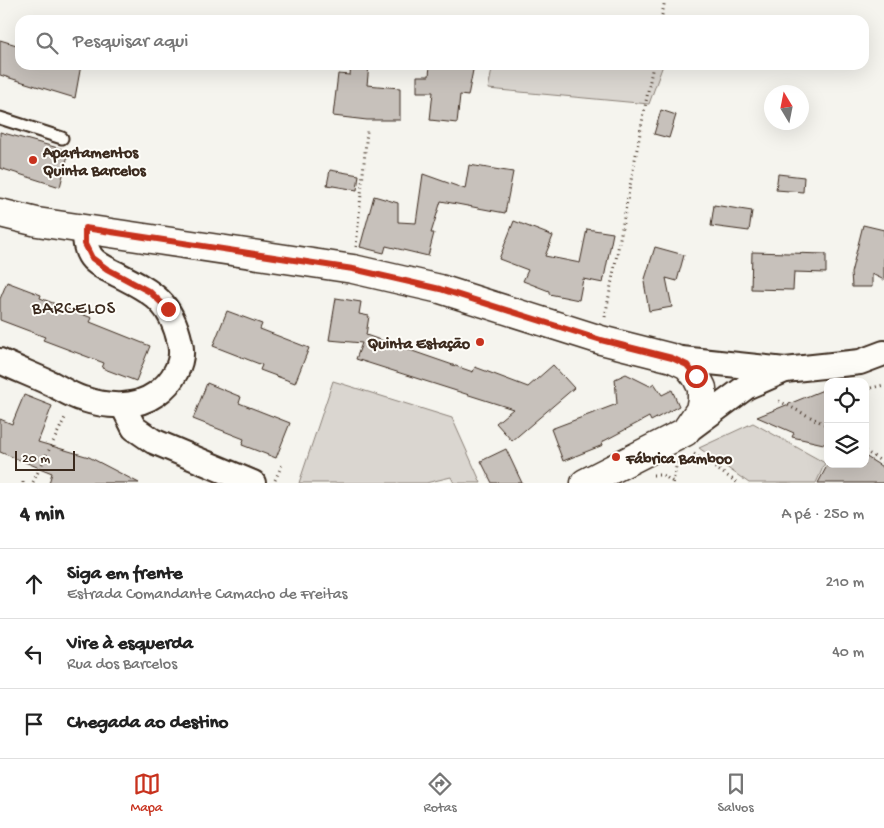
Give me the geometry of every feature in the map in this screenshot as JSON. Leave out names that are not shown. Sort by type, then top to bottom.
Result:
[{"type":"main road","points":[[0,213],[37,222],[353,269],[440,289],[601,340],[672,358],[687,365],[696,376],[702,388],[702,399],[700,410],[686,444],[585,483]]},
{"type":"street","points":[[0,361],[83,399],[123,406],[146,402],[165,388],[180,363],[182,352],[178,331],[168,309],[160,300],[142,287],[107,269],[92,258],[85,244],[85,228]]},
{"type":"street","points":[[672,358],[785,370],[860,362],[884,353]]},
{"type":"street","points":[[686,444],[746,387],[785,370]]},
{"type":"street","points":[[123,406],[134,428],[153,441],[253,483]]},
{"type":"lane","points":[[0,118],[62,138]]},
{"type":"path","points":[[662,15],[665,0]]},
{"type":"path","points":[[604,325],[652,70]]},
{"type":"path","points":[[355,252],[366,131]]},
{"type":"path","points":[[871,388],[884,385]]},
{"type":"path","points":[[779,400],[824,424]]},
{"type":"path","points":[[33,482],[67,415]]},
{"type":"path","points":[[686,444],[695,454],[738,483]]},
{"type":"path","points":[[869,454],[884,463]]},
{"type":"path","points":[[673,483],[678,460]]},
{"type":"path","points":[[274,483],[282,464]]},
{"type":"shaded area","points":[[492,70],[661,70],[649,104],[488,89]]},
{"type":"shaded area","points":[[333,381],[452,418],[481,483],[454,483],[451,477],[426,483],[299,483]]},
{"type":"shaded area","points":[[753,423],[824,462],[824,465],[816,483],[749,483],[699,448]]},
{"type":"building","name":"Apartamentos Quinta Barcelos","points":[[0,40],[15,44],[15,70],[80,70],[75,98],[0,75]]},
{"type":"building","points":[[350,70],[368,70],[367,85],[400,88],[400,120],[367,120],[333,116],[338,74],[350,75]]},
{"type":"building","points":[[430,70],[473,70],[468,96],[460,95],[457,123],[430,120],[433,92],[417,92],[417,76],[429,76]]},
{"type":"building","points":[[661,110],[676,115],[669,138],[654,134]]},
{"type":"building","name":"Apartamentos Quinta Barcelos","points":[[0,132],[69,151],[60,187],[0,168]]},
{"type":"building","points":[[469,165],[513,172],[505,213],[441,201],[431,233],[434,233],[428,256],[386,246],[384,253],[360,247],[374,196],[398,203],[398,222],[416,223],[423,174],[465,189]]},
{"type":"building","points":[[330,170],[359,175],[357,190],[327,185]]},
{"type":"building","points":[[778,174],[804,177],[803,192],[776,190]]},
{"type":"building","points":[[714,205],[752,211],[749,231],[711,226]]},
{"type":"building","points":[[514,221],[553,236],[545,256],[580,263],[587,229],[613,233],[603,283],[583,279],[579,300],[549,294],[549,291],[523,281],[528,270],[499,259]]},
{"type":"building","points":[[863,225],[884,230],[884,280],[872,274],[872,287],[852,287],[851,273]]},
{"type":"building","points":[[655,247],[684,255],[677,281],[666,278],[672,307],[649,311],[644,282]]},
{"type":"building","points":[[752,252],[826,254],[826,273],[794,272],[793,290],[751,289]]},
{"type":"building","points":[[7,282],[41,295],[40,298],[92,318],[90,322],[150,346],[136,381],[102,368],[104,363],[43,340],[45,337],[0,320],[0,299]]},
{"type":"building","points":[[336,298],[361,302],[359,314],[369,316],[366,335],[473,372],[475,367],[528,387],[553,365],[574,388],[512,441],[496,423],[513,409],[356,359],[362,343],[329,340]]},
{"type":"building","points":[[227,311],[262,324],[260,329],[309,348],[295,383],[260,370],[262,365],[213,346]]},
{"type":"building","points":[[626,374],[650,386],[654,383],[662,395],[672,390],[679,406],[651,421],[649,417],[602,442],[603,445],[563,461],[551,429],[617,404],[615,379]]},
{"type":"building","points":[[207,383],[241,397],[239,403],[290,423],[276,458],[242,445],[244,439],[193,419]]},
{"type":"building","points":[[824,390],[824,444],[792,437],[794,433],[757,417]]},
{"type":"building","points":[[24,395],[52,406],[38,442],[89,457],[139,483],[49,483],[52,473],[0,452],[0,419],[12,424]]},
{"type":"building","points":[[506,449],[522,483],[492,483],[481,461]]},
{"type":"building","points":[[869,459],[884,468],[884,483],[818,483],[826,468],[869,468]]},
{"type":"place","name":"Apartamentos Quinta Barcelos","points":[[33,160]]},
{"type":"place","name":"Quinta Estação","points":[[480,342]]},
{"type":"place","name":"Fábrica Bamboo","points":[[616,457]]},
{"type":"district","name":"BARCELOS","points":[[74,307]]},
{"type":"route","points":[[168,309],[150,292],[107,269],[92,258],[85,244],[85,228],[353,269],[440,289],[601,340],[672,358],[687,365],[696,376]]}]
